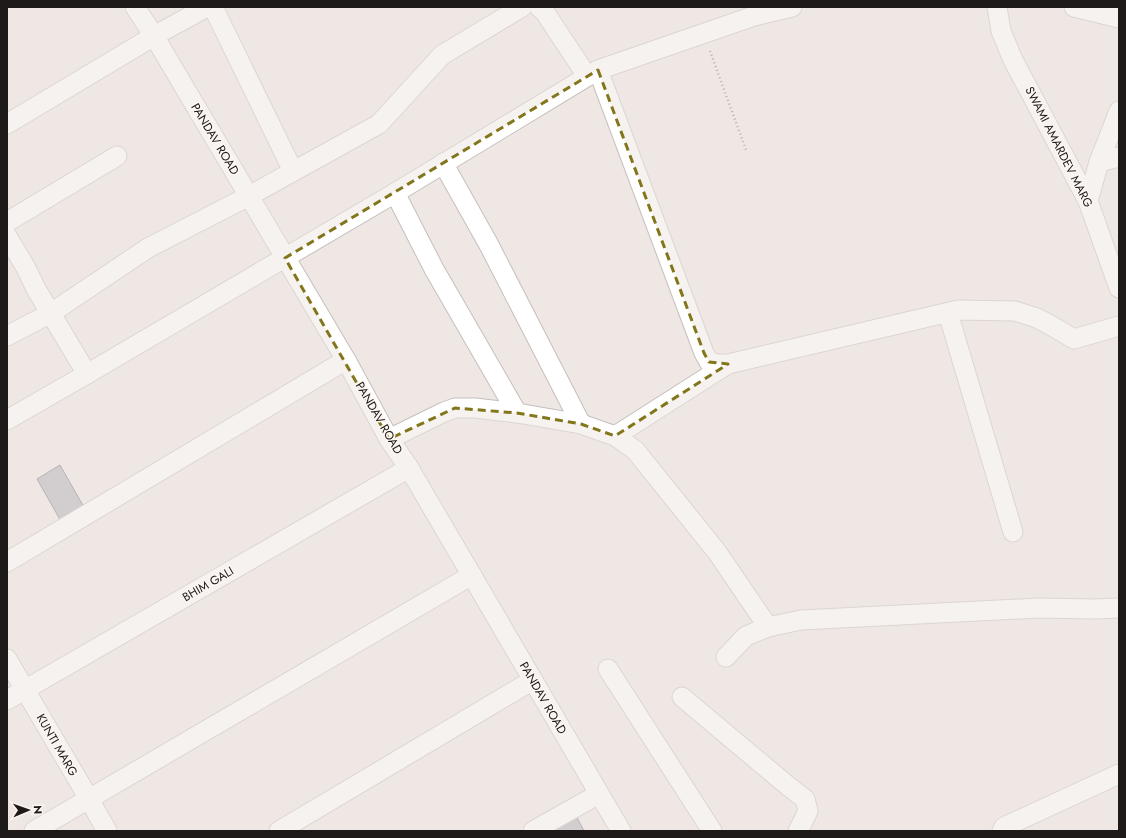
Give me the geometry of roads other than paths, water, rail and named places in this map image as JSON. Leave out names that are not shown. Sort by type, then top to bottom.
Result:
[{"type":"street","name":"PANDAV ROAD","points":[[135,7],[154,36],[346,360],[390,439],[409,468],[621,831]]},
{"type":"street","points":[[7,124],[154,36],[207,7]]},
{"type":"street","points":[[212,7],[293,171]]},
{"type":"street","points":[[7,336],[51,313],[148,248],[248,196],[379,124],[442,55],[522,7]]},
{"type":"street","points":[[539,7],[544,11],[592,73],[704,353],[709,362],[728,364],[958,310],[1015,311],[1037,318],[1074,339],[1119,326]]},
{"type":"street","points":[[7,420],[395,193],[592,73],[754,16],[792,7]]},
{"type":"street","name":"SWAMI AMARDEV MARG","points":[[997,7],[1001,31],[1013,60],[1088,201],[1119,288]]},
{"type":"street","points":[[1074,7],[1119,18]]},
{"type":"street","points":[[1088,201],[1099,162],[1119,111]]},
{"type":"street","points":[[7,222],[117,156]]},
{"type":"street","points":[[1099,162],[1119,157]]},
{"type":"street","points":[[443,163],[489,245],[582,424]]},
{"type":"street","points":[[395,193],[434,270],[517,413]]},
{"type":"street","points":[[7,236],[87,374]]},
{"type":"street","points":[[948,313],[1013,532]]},
{"type":"street","points":[[7,562],[346,360]]},
{"type":"street","points":[[615,436],[728,364]]},
{"type":"street","points":[[390,439],[454,408],[475,408],[517,413],[582,424],[615,436],[635,450],[650,468],[716,552],[768,626]]},
{"type":"street","name":"BHIM GALI","points":[[7,700],[409,468]]},
{"type":"street","points":[[34,831],[472,575]]},
{"type":"street","points":[[726,657],[746,636],[768,626],[808,620],[1039,608],[1119,608]]},
{"type":"street","name":"KUNTI MARG","points":[[7,659],[26,689],[106,831]]},
{"type":"street","points":[[608,669],[712,831]]},
{"type":"street","points":[[279,831],[533,680]]},
{"type":"street","points":[[682,697],[805,799],[808,811],[798,831]]},
{"type":"street","points":[[1002,831],[1004,827],[1119,774]]},
{"type":"street","points":[[533,831],[599,794]]}]
